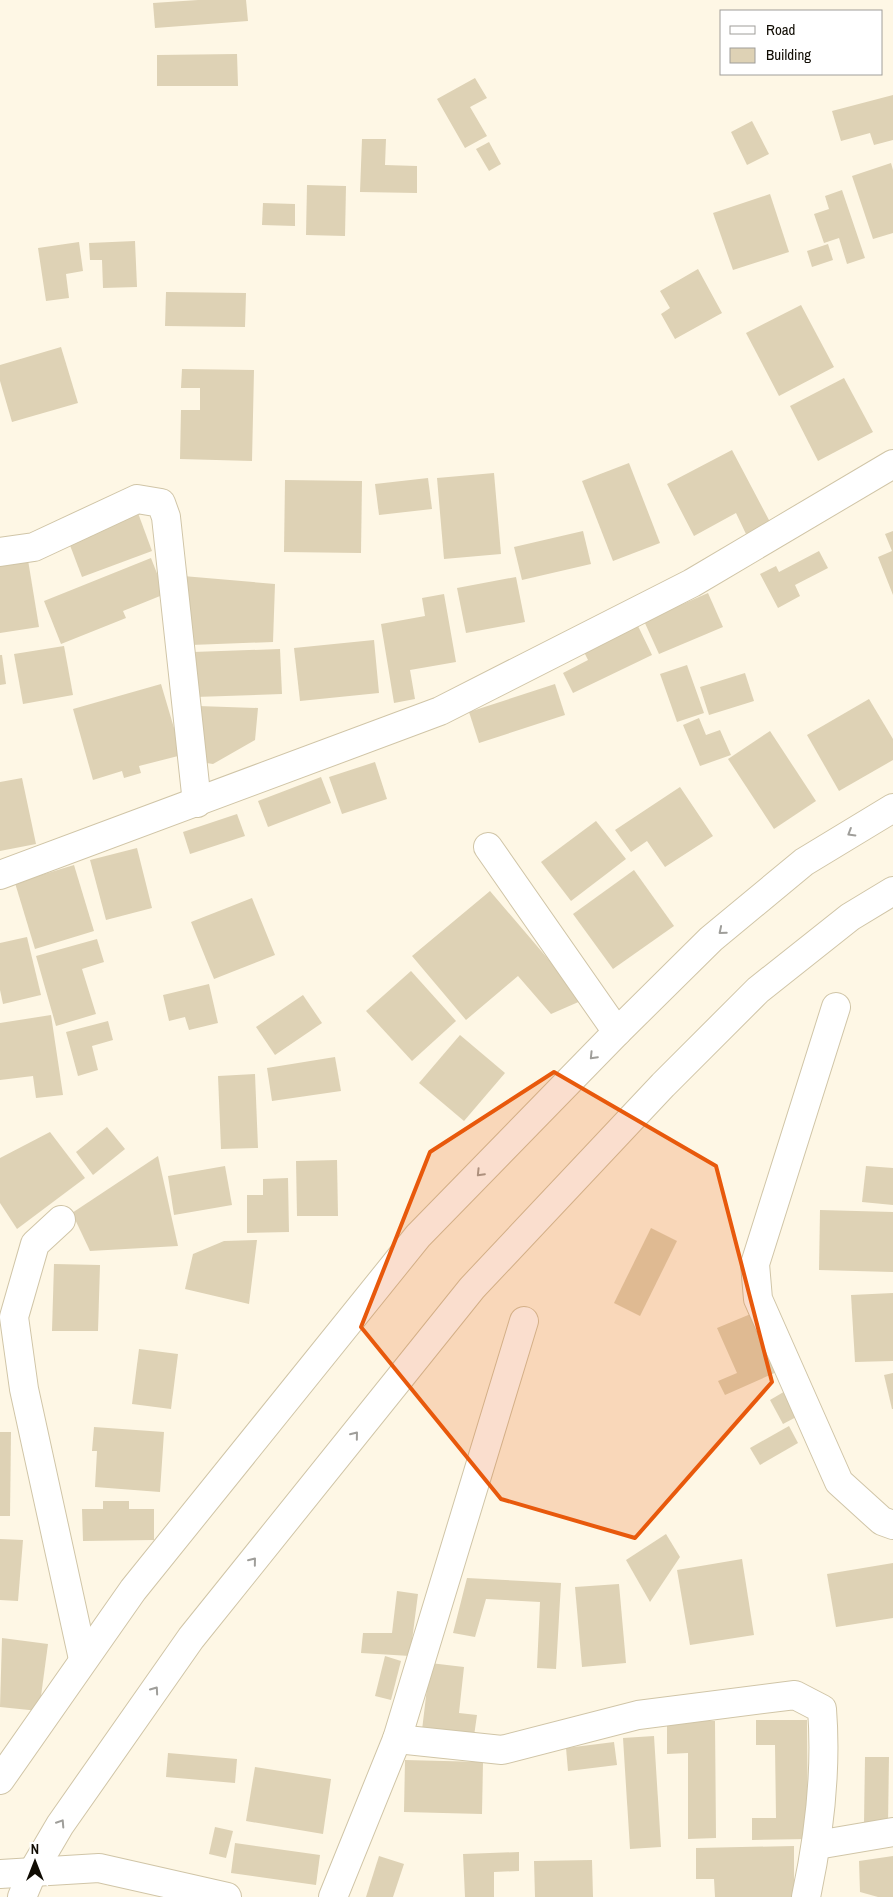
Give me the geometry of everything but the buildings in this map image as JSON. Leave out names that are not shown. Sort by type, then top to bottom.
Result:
[{"type":"street","points":[[0,875],[440,711],[692,583],[893,464]]},
{"type":"street","points":[[0,552],[34,547],[137,499],[161,503],[166,517],[197,803]]},
{"type":"street","points":[[0,1780],[133,1590],[418,1236],[617,1032],[711,939],[804,862],[893,808]]},
{"type":"street","points":[[488,848],[617,1032]]},
{"type":"street","points":[[22,1897],[33,1871],[60,1825],[191,1638],[472,1288],[663,1084],[758,990],[850,917],[893,892]]},
{"type":"street","points":[[836,1007],[755,1264],[758,1299],[838,1482],[882,1521],[893,1525]]},
{"type":"street","points":[[61,1220],[35,1244],[14,1318],[24,1389],[84,1659]]},
{"type":"street","points":[[332,1897],[397,1739],[524,1321]]},
{"type":"street","points":[[397,1739],[502,1750],[638,1715],[795,1694],[822,1709],[824,1739],[817,1845],[806,1897]]},
{"type":"street","points":[[817,1845],[893,1832]]},
{"type":"street","points":[[0,1874],[99,1868],[227,1897]]},
{"type":"highlighted area","points":[[554,1072],[716,1166],[772,1382],[635,1538],[501,1499],[361,1327],[430,1152]]}]
